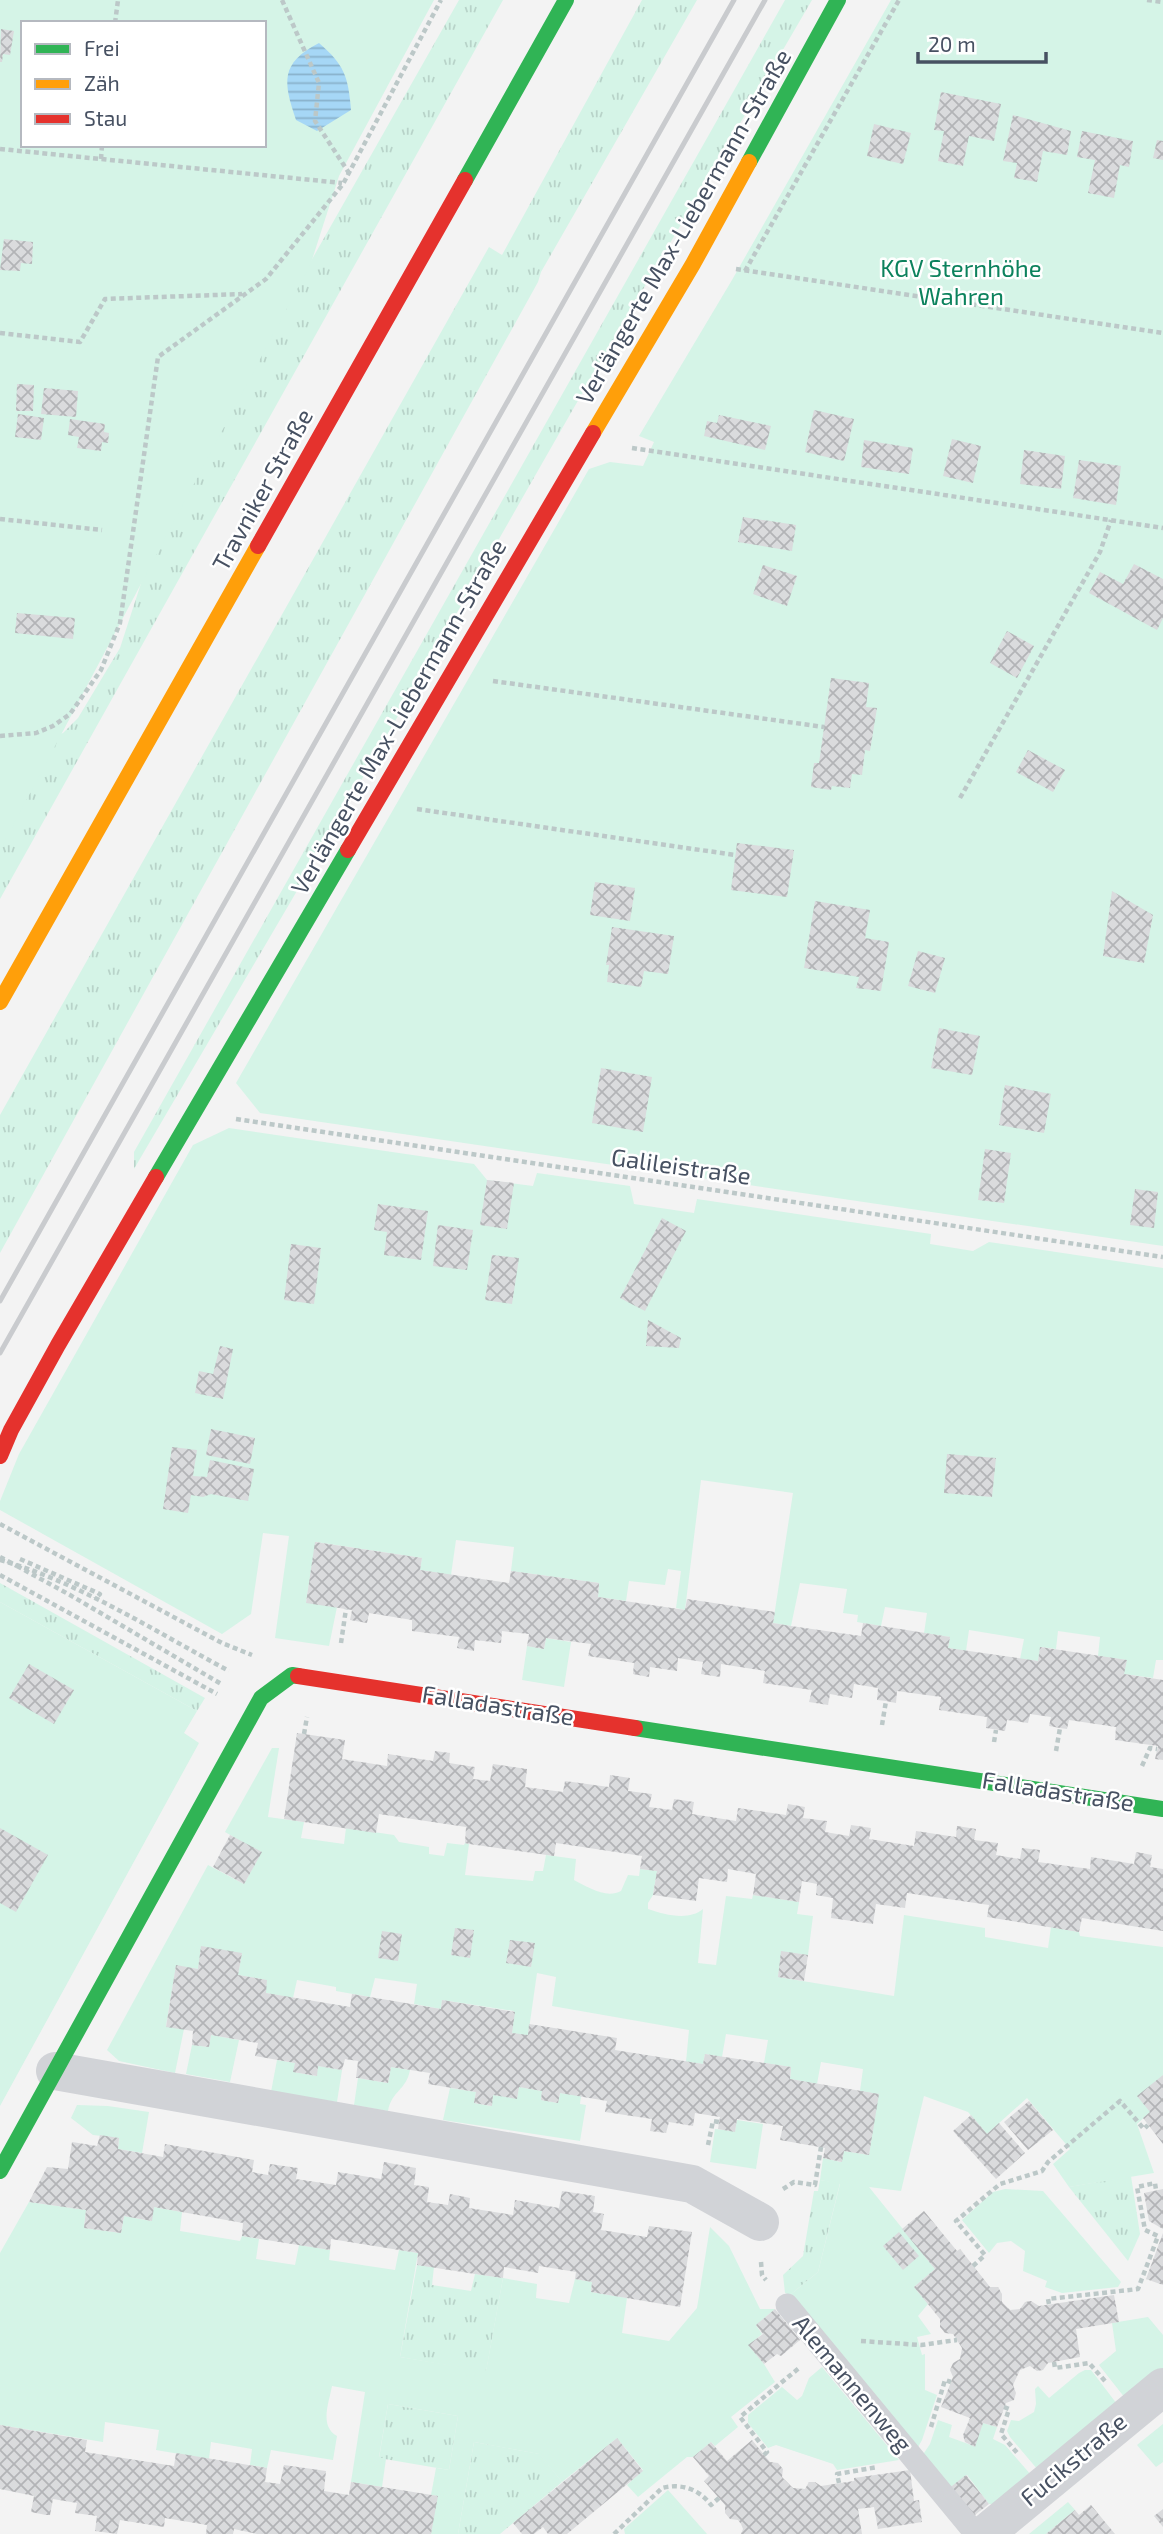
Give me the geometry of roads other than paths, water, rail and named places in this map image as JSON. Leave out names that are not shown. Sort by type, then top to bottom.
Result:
[{"type":"street","name":"Travniker Straße","points":[[0,1002],[566,0]]},
{"type":"street","name":"Verlängerte Max-Liebermann-Straße","points":[[0,1456],[11,1430],[51,1357],[193,1112],[693,264],[838,0]]},
{"type":"street","name":"Falladastraße","points":[[0,2171],[261,1698],[292,1675],[1163,1808]]},
{"type":"street","points":[[55,2071],[692,2184],[760,2222]]},
{"type":"street","name":"Fucikstraße","points":[[985,2534],[1163,2387]]},
{"type":"lane","name":"Alemannenweg","points":[[787,2305],[976,2534]]},
{"type":"water","points":[[319,43],[343,72],[351,110],[317,131],[296,120],[287,84],[291,66],[297,58]]},
{"type":"railway","points":[[0,1301],[734,0]]},
{"type":"railway","points":[[0,1353],[765,0]]},
{"type":"park label","name":"KGV Sternhöhe Wahren","points":[[961,283]]}]
